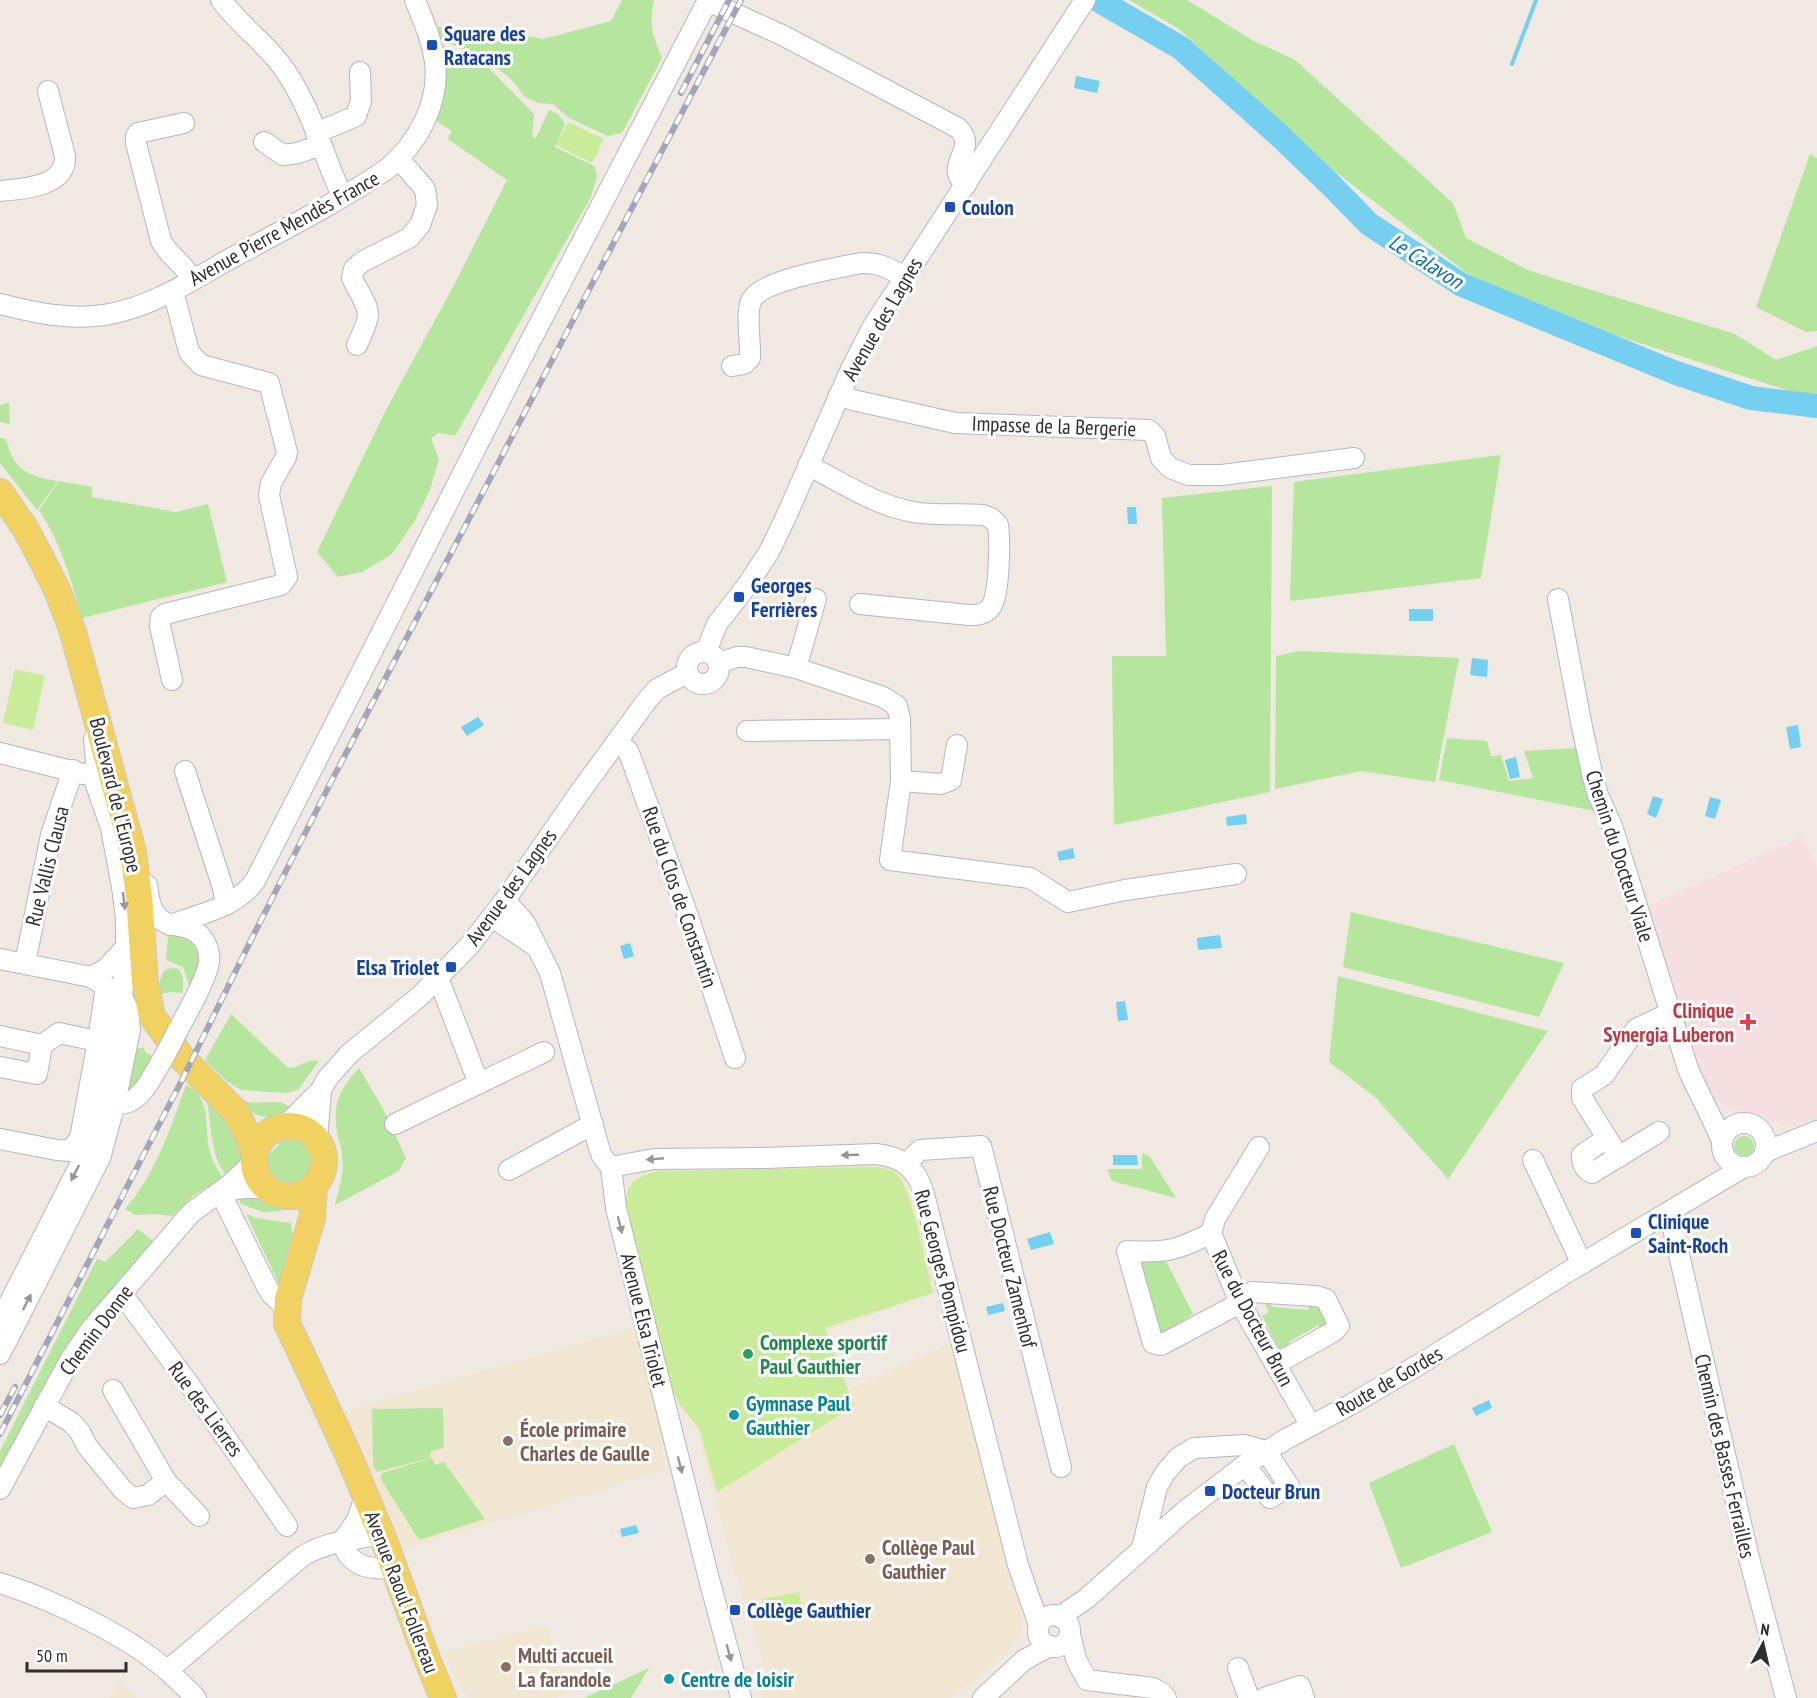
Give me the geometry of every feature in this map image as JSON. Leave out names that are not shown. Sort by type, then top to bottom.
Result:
[{"type":"main road","name":"Boulevard de l'Europe","points":[[2,496],[25,528],[58,592],[73,632],[92,700],[105,784],[133,852],[140,896],[135,952],[152,1016],[182,1058],[235,1111],[249,1137],[254,1158]]},
{"type":"main road","name":"Boulevard de l'Europe","points":[[235,1111],[253,1120],[282,1126]]},
{"type":"main road","points":[[282,1126],[299,1127],[312,1134],[317,1140],[324,1155],[325,1164],[314,1187],[301,1195],[294,1196],[273,1192],[257,1177],[254,1158],[261,1139],[273,1130],[282,1126]]},
{"type":"main road","name":"Avenue Raoul Follereau","points":[[314,1187],[312,1218],[299,1256],[286,1307],[287,1323],[362,1494],[430,1698]]},
{"type":"main road","name":"Avenue Raoul Follereau","points":[[273,1192],[298,1224],[299,1256]]},
{"type":"main road","name":"Avenue Raoul Follereau","points":[[387,1568],[443,1698]]},
{"type":"street","points":[[221,0],[236,19],[278,60],[293,83],[342,196]]},
{"type":"street","name":"Avenue Pierre Mendès France","points":[[0,304],[36,314],[82,317],[122,311],[173,291],[380,174],[399,159],[416,138],[424,123],[434,88],[436,71],[432,45],[415,0]]},
{"type":"street","name":"Avenue des Lagnes","points":[[712,658],[717,624],[746,587],[769,552],[872,328],[1084,0]]},
{"type":"street","points":[[0,1354],[93,1174],[107,1138],[111,1048],[106,969],[157,938],[172,925],[219,908],[245,894],[255,881],[519,363],[705,6],[716,5],[784,36],[958,128],[963,132],[965,145],[957,175],[966,185]]},
{"type":"street","points":[[264,142],[283,154],[298,153],[356,116],[361,101],[360,72]]},
{"type":"street","points":[[0,191],[36,187],[48,182],[66,164],[48,90]]},
{"type":"street","points":[[184,123],[138,133],[136,143],[161,241],[165,248],[186,268],[192,279]]},
{"type":"street","points":[[357,345],[369,321],[368,306],[352,278],[354,269],[362,262],[408,238],[420,225],[428,205],[425,189],[399,159]]},
{"type":"street","points":[[732,366],[744,364],[750,358],[749,316],[752,300],[761,291],[785,280],[861,262],[883,265],[904,277]]},
{"type":"street","points":[[172,680],[160,626],[161,617],[165,614],[281,585],[287,576],[269,495],[271,483],[287,452],[269,383],[201,365],[196,361],[189,352],[173,291]]},
{"type":"street","name":"Impasse de la Bergerie","points":[[840,395],[955,423],[1149,430],[1155,436],[1161,458],[1170,468],[1189,475],[1222,475],[1354,458]]},
{"type":"street","points":[[808,465],[891,507],[915,512],[983,515],[991,518],[998,525],[995,601],[989,610],[981,614],[969,615],[860,604]]},
{"type":"street","points":[[796,668],[816,599]]},
{"type":"street","name":"Chemin du Docteur Viale","points":[[1558,599],[1598,795],[1612,826],[1688,1069],[1698,1093],[1707,1106],[1722,1147]]},
{"type":"street","points":[[712,658],[718,674],[705,684],[694,682],[687,673],[688,662],[695,654],[712,658],[746,657],[796,668],[883,697],[897,706],[901,781],[891,860],[1030,878],[1068,902],[1125,890],[1236,874]]},
{"type":"street","name":"Avenue des Lagnes","points":[[282,1126],[321,1090],[332,1072],[349,1054],[439,980],[470,946],[657,689],[687,673]]},
{"type":"street","points":[[747,731],[900,729]]},
{"type":"street","name":"Rue du Clos de Constantin","points":[[617,741],[628,751],[632,761],[688,916],[735,1058]]},
{"type":"street","points":[[901,781],[941,784],[951,780],[957,745]]},
{"type":"street","points":[[0,753],[73,770],[105,784],[126,918],[135,952]]},
{"type":"street","name":"Rue Vallis Clausa","points":[[24,963],[51,835],[73,770]]},
{"type":"street","points":[[108,1103],[127,1103],[138,1095],[164,1057],[204,979],[209,964],[204,928],[219,908],[224,888],[185,771]]},
{"type":"street","points":[[133,852],[147,885],[154,914],[162,921],[190,929],[204,940]]},
{"type":"street","name":"Avenue Elsa Triolet","points":[[505,900],[519,914],[553,982],[602,1156],[611,1167],[616,1208],[741,1698]]},
{"type":"street","points":[[492,917],[537,948]]},
{"type":"street","points":[[106,987],[135,952]]},
{"type":"street","points":[[0,959],[24,963],[106,987]]},
{"type":"street","points":[[439,980],[479,1084]]},
{"type":"street","points":[[1619,1157],[1582,1098],[1582,1089],[1604,1075],[1636,1029],[1671,1013]]},
{"type":"street","points":[[0,1067],[37,1074],[42,1045],[59,1033],[111,1048]]},
{"type":"street","points":[[0,1036],[42,1045]]},
{"type":"street","points":[[0,1139],[57,1150],[70,1150],[80,1138],[111,1048]]},
{"type":"street","points":[[395,1124],[544,1052]]},
{"type":"street","points":[[317,1140],[321,1090]]},
{"type":"street","points":[[0,1321],[80,1166],[90,1139],[108,1103]]},
{"type":"street","points":[[1707,1106],[1737,1124]]},
{"type":"street","points":[[1710,1186],[1730,1128],[1737,1124],[1744,1122],[1784,1135],[1812,1132]]},
{"type":"street","points":[[509,1170],[593,1124]]},
{"type":"street","points":[[1722,1147],[1731,1163],[1744,1167],[1759,1161],[1765,1152],[1766,1139],[1758,1127]]},
{"type":"street","points":[[1607,1138],[1582,1155],[1582,1162],[1586,1170],[1592,1173],[1659,1132]]},
{"type":"street","points":[[1765,1152],[1812,1132]]},
{"type":"street","name":"Rue Docteur Zamenhof","points":[[906,1164],[920,1150],[981,1146],[1061,1467]]},
{"type":"street","name":"Rue du Docteur Brun","points":[[1259,1147],[1215,1220],[1210,1233],[1240,1303],[1311,1426]]},
{"type":"street","name":"Rue Georges Pompidou","points":[[611,1167],[654,1159],[876,1154],[890,1155],[906,1164],[914,1172],[921,1183],[1018,1565],[1032,1600],[1076,1659],[1095,1698]]},
{"type":"street","name":"Chemin Donne","points":[[0,1489],[70,1360],[92,1328],[191,1213],[220,1192],[254,1158]]},
{"type":"street","points":[[1533,1160],[1582,1264]]},
{"type":"street","name":"Route de Gordes","points":[[1054,1631],[1142,1548],[1194,1503],[1245,1465],[1420,1364],[1744,1167]]},
{"type":"street","name":"Chemin Donne","points":[[220,1192],[244,1188],[273,1192]]},
{"type":"street","points":[[220,1192],[266,1285],[286,1307]]},
{"type":"street","name":"Chemin des Basses Ferrailles","points":[[1666,1214],[1672,1224],[1748,1554],[1786,1698]]},
{"type":"street","points":[[1210,1233],[1185,1246],[1164,1252],[1127,1251],[1153,1343],[1161,1345],[1240,1303],[1252,1292],[1316,1296],[1326,1299],[1339,1326],[1333,1332],[1276,1364]]},
{"type":"street","name":"Rue des Lierres","points":[[122,1294],[193,1389],[287,1526]]},
{"type":"street","points":[[113,1390],[166,1480],[199,1516]]},
{"type":"street","points":[[44,1406],[71,1422],[108,1472],[133,1498],[148,1495],[166,1480]]},
{"type":"street","points":[[1142,1548],[1157,1487],[1165,1473],[1179,1458],[1194,1448],[1245,1445],[1266,1451],[1289,1486],[1270,1498],[1245,1465]]},
{"type":"street","points":[[342,1542],[357,1520],[362,1494]]},
{"type":"street","points":[[168,1670],[300,1557],[322,1545],[378,1540]]},
{"type":"street","points":[[342,1542],[346,1554],[353,1562],[387,1568]]},
{"type":"street","points":[[0,1583],[37,1597],[123,1639],[168,1670],[196,1698]]},
{"type":"street","points":[[983,1698],[1054,1631]]},
{"type":"street","points":[[1238,1668],[1249,1698]]},
{"type":"street","points":[[1087,1680],[1153,1688],[1166,1698]]},
{"type":"street","points":[[1264,1698],[1300,1686],[1304,1698]]},
{"type":"shaded area","name":"Clinique Synergia Luberon","points":[[1802,837],[1817,867],[1817,1119],[1788,1126],[1771,1122],[1756,1113],[1729,1109],[1709,1096],[1691,1062],[1646,907]]},
{"type":"shaded area","name":"Collège Paul Gauthier","points":[[879,1163],[897,1170],[905,1178],[938,1291],[827,1331],[849,1390],[950,1343],[1024,1623],[1013,1649],[951,1698],[762,1698],[766,1669],[733,1565],[697,1430],[679,1405],[668,1383],[624,1189],[644,1171],[659,1167]]},
{"type":"shaded area","name":"École primaire Charles de Gaulle","points":[[634,1328],[655,1399],[665,1470],[402,1550],[385,1518],[345,1411]]},
{"type":"shaded area","name":"Multi accueil La farandole","points":[[546,1626],[569,1692],[556,1698],[470,1698],[457,1683],[445,1652]]},
{"type":"shaded area","points":[[120,1684],[137,1698],[110,1698]]},
{"type":"green space","points":[[622,0],[654,0],[652,30],[662,58],[622,133],[608,136],[569,118],[553,104],[538,103],[525,97],[511,79],[493,65],[441,39],[437,27],[517,34],[543,39],[611,21]]},
{"type":"green space","points":[[1129,0],[1187,0],[1252,40],[1295,60],[1453,203],[1466,238],[1530,271],[1735,334],[1776,360],[1817,346],[1817,394],[1805,396],[1615,335],[1473,278],[1319,159],[1179,29]]},
{"type":"green space","points":[[443,46],[485,64],[534,114],[532,136],[536,138],[549,110],[558,114],[565,124],[555,147],[594,166],[597,176],[591,197],[455,436],[438,433],[431,438],[439,459],[430,490],[414,522],[392,554],[362,572],[338,577],[317,552],[386,410],[453,287],[507,180],[448,139],[452,131],[436,121],[445,88]]},
{"type":"green space","points":[[568,122],[604,139],[592,163],[556,145]]},
{"type":"green space","points":[[1810,154],[1817,158],[1817,331],[1806,332],[1756,307]]},
{"type":"green space","points":[[9,402],[10,424],[0,422],[0,405]]},
{"type":"green space","points":[[0,438],[6,439],[13,458],[23,470],[38,477],[58,481],[37,510],[0,463]]},
{"type":"green space","points":[[1501,455],[1481,578],[1290,601],[1294,482]]},
{"type":"green space","points":[[59,481],[92,487],[92,497],[176,512],[208,504],[227,582],[82,618],[59,549],[39,510]]},
{"type":"green space","points":[[1272,486],[1270,792],[1114,825],[1112,656],[1166,656],[1162,498]]},
{"type":"green space","points":[[1300,651],[1459,658],[1435,782],[1361,771],[1275,789],[1276,656]]},
{"type":"green space","points":[[15,669],[45,676],[33,730],[3,723]]},
{"type":"green space","points":[[1447,738],[1487,741],[1491,756],[1501,755],[1509,781],[1533,778],[1524,751],[1577,748],[1595,811],[1439,780]]},
{"type":"green space","points":[[1351,912],[1564,963],[1539,1017],[1343,967]]},
{"type":"green space","points":[[174,935],[185,937],[193,943],[202,961],[190,987],[183,967],[166,960],[168,937]]},
{"type":"green space","points":[[179,969],[181,972],[182,993],[161,994],[162,976],[165,970]]},
{"type":"green space","points":[[1338,976],[1548,1031],[1448,1179],[1376,1098],[1329,1062]]},
{"type":"green space","points":[[231,1014],[288,1068],[315,1060],[319,1061],[298,1090],[285,1093],[241,1090],[228,1082],[205,1060]]},
{"type":"green space","points":[[136,1048],[144,1048],[145,1052],[155,1057],[132,1089],[127,1090]]},
{"type":"green space","points":[[359,1068],[382,1107],[406,1158],[399,1171],[335,1205],[343,1167],[336,1125],[336,1107],[346,1084]]},
{"type":"green space","points":[[186,1085],[194,1090],[203,1104],[210,1152],[223,1178],[193,1196],[172,1216],[135,1215],[125,1209],[136,1196],[154,1166]]},
{"type":"green space","points":[[204,1092],[222,1113],[244,1150],[240,1165],[228,1177],[221,1168],[214,1148]]},
{"type":"green space","points":[[233,1097],[253,1103],[282,1103],[292,1109],[275,1116],[260,1116]]},
{"type":"green space","points":[[288,1136],[306,1145],[312,1162],[304,1176],[297,1181],[289,1182],[280,1181],[273,1176],[267,1168],[266,1161],[268,1155],[279,1145],[279,1139]]},
{"type":"green space","points":[[1740,1136],[1748,1136],[1754,1142],[1754,1150],[1748,1156],[1740,1156],[1734,1150],[1734,1142]]},
{"type":"green space","points":[[1142,1153],[1150,1157],[1176,1198],[1112,1181],[1107,1169],[1142,1169]]},
{"type":"green space","name":"Complexe sportif Paul Gauthier","points":[[879,1167],[895,1173],[904,1185],[914,1214],[933,1293],[825,1328],[854,1406],[717,1492],[699,1428],[680,1405],[669,1381],[625,1206],[630,1186],[638,1178],[657,1171]]},
{"type":"green space","points":[[238,1197],[262,1197],[282,1211],[263,1212],[241,1204]]},
{"type":"green space","points":[[246,1214],[291,1223],[293,1240],[280,1286]]},
{"type":"green space","points":[[138,1229],[154,1242],[67,1345],[0,1475],[0,1451],[97,1259],[105,1262]]},
{"type":"green space","points":[[1166,1261],[1193,1314],[1178,1324],[1172,1337],[1164,1339],[1158,1333],[1139,1264]]},
{"type":"green space","points":[[1318,1301],[1331,1324],[1323,1330],[1318,1325],[1289,1342],[1292,1348],[1281,1352],[1262,1316],[1269,1312],[1265,1304],[1273,1307],[1308,1310],[1310,1303]]},
{"type":"green space","points":[[443,1408],[444,1448],[431,1451],[430,1458],[377,1472],[373,1465],[372,1409]]},
{"type":"green space","points":[[1454,1444],[1492,1532],[1401,1568],[1369,1483]]},
{"type":"green space","points":[[432,1458],[435,1465],[444,1462],[485,1519],[419,1540],[380,1478],[382,1473]]},
{"type":"green space","points":[[799,1592],[803,1612],[765,1619],[762,1599]]},
{"type":"green space","points":[[649,1668],[631,1698],[584,1698]]},
{"type":"water","points":[[1076,76],[1100,81],[1097,93],[1074,88]]},
{"type":"water","points":[[1127,507],[1136,507],[1137,524],[1128,524]]},
{"type":"water","points":[[1409,609],[1433,609],[1433,621],[1409,621]]},
{"type":"water","points":[[1472,658],[1488,660],[1487,677],[1470,675]]},
{"type":"water","points":[[478,717],[484,725],[467,736],[461,727]]},
{"type":"water","points":[[1798,725],[1801,747],[1790,749],[1786,727]]},
{"type":"water","points":[[1516,757],[1520,777],[1510,779],[1505,760]]},
{"type":"water","points":[[1653,796],[1663,799],[1656,818],[1647,814]]},
{"type":"water","points":[[1710,797],[1721,800],[1715,819],[1705,816]]},
{"type":"water","points":[[1246,814],[1247,824],[1227,826],[1226,817]]},
{"type":"water","points":[[1073,848],[1075,858],[1059,861],[1057,852]]},
{"type":"water","points":[[1220,935],[1222,948],[1198,950],[1197,938]]},
{"type":"water","points":[[630,943],[634,956],[624,959],[620,946]]},
{"type":"water","points":[[1125,1001],[1128,1020],[1118,1021],[1116,1002]]},
{"type":"water","points":[[1113,1155],[1137,1155],[1138,1165],[1113,1165]]},
{"type":"water","points":[[1050,1232],[1054,1244],[1031,1250],[1027,1239]]},
{"type":"water","points":[[1003,1303],[1005,1311],[988,1315],[986,1307]]},
{"type":"water","points":[[1489,1400],[1492,1408],[1476,1416],[1472,1408]]},
{"type":"water","points":[[636,1525],[639,1533],[622,1537],[620,1529]]},
{"type":"waterway","name":"Le Calavon","points":[[1098,0],[1181,48],[1280,136],[1369,224],[1462,285],[1676,373],[1751,398],[1817,406]]},
{"type":"waterway","points":[[1512,64],[1536,0]]},
{"type":"railway","points":[[681,93],[729,0]]},
{"type":"railway","points":[[0,1434],[183,1078],[331,782],[741,0]]},
{"type":"railway","points":[[0,1415],[15,1387]]},
{"type":"place","name":"Square des Ratacans","points":[[432,45]]},
{"type":"place","name":"Coulon","points":[[950,207]]},
{"type":"place","name":"Georges Ferrières","points":[[739,597]]},
{"type":"place","name":"Elsa Triolet","points":[[451,967]]},
{"type":"place","name":"Clinique Synergia Luberon","points":[[1748,1022]]},
{"type":"place","name":"Clinique Saint-Roch","points":[[1636,1233]]},
{"type":"place","name":"Complexe sportif Paul Gauthier","points":[[748,1354]]},
{"type":"place","name":"Gymnase Paul Gauthier","points":[[734,1415]]},
{"type":"place","name":"École primaire Charles de Gaulle","points":[[508,1441]]},
{"type":"place","name":"Docteur Brun","points":[[1210,1491]]},
{"type":"place","name":"Collège Paul Gauthier","points":[[870,1559]]},
{"type":"place","name":"Collège Gauthier","points":[[735,1610]]},
{"type":"place","name":"Multi accueil La farandole","points":[[506,1667]]},
{"type":"place","name":"Centre de loisir","points":[[669,1679]]}]
